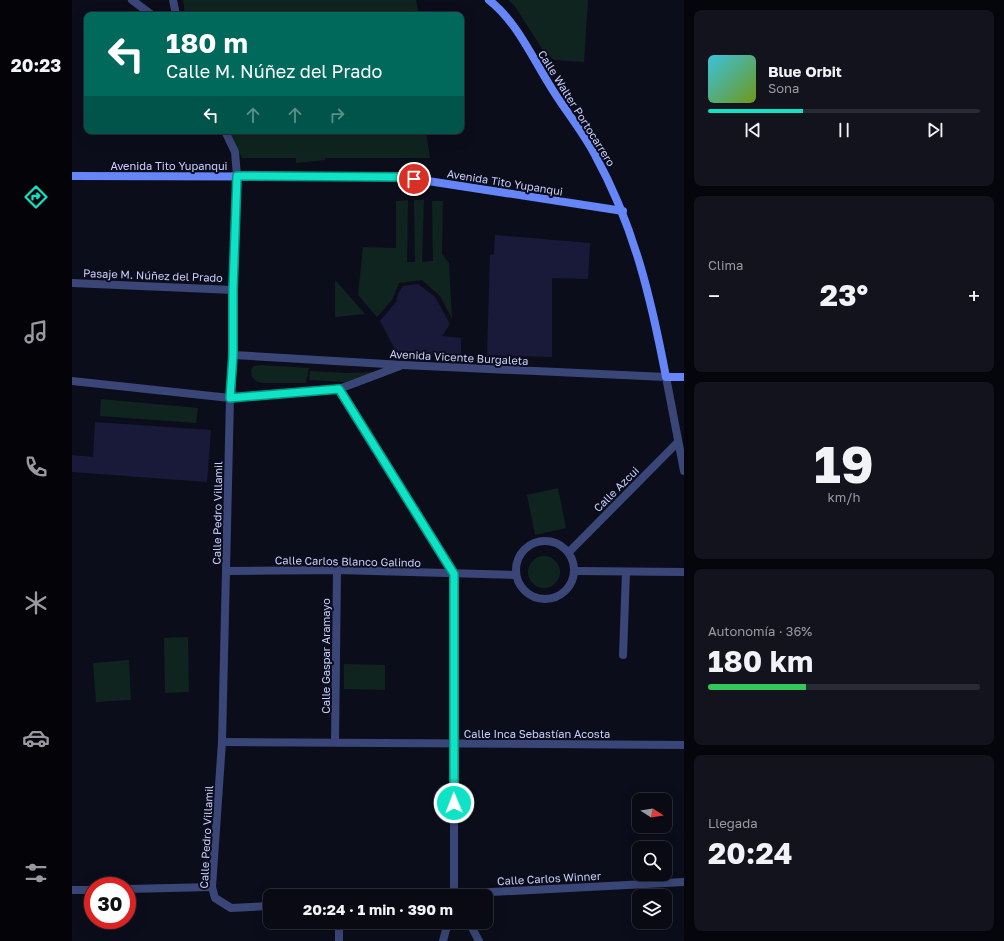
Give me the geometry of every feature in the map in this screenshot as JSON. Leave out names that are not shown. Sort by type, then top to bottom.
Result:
[{"type":"main road","name":"Calle Walter Portocarrero","points":[[489,0],[511,21],[561,104],[595,154],[623,211],[644,271],[666,377]]},
{"type":"main road","name":"Avenida Tito Yupanqui","points":[[72,176],[402,177],[623,211]]},
{"type":"main road","name":"Avenida Vicente Burgaleta","points":[[666,377],[684,377]]},
{"type":"street","points":[[132,0],[148,12]]},
{"type":"street","points":[[173,0],[175,12]]},
{"type":"street","name":"Calle Pedro Villamil","points":[[226,134],[235,152],[237,176],[222,742],[212,887],[215,898],[231,908],[263,906]]},
{"type":"street","name":"Pasaje M. Núñez del Prado","points":[[72,283],[233,290]]},
{"type":"street","name":"Avenida Vicente Burgaleta","points":[[233,355],[403,365],[666,377]]},
{"type":"street","points":[[72,381],[230,398],[339,389],[403,365]]},
{"type":"street","name":"Calle Walter Portocarrero","points":[[666,377],[684,471]]},
{"type":"street","points":[[339,389],[454,574],[453,743],[455,889]]},
{"type":"street","name":"Calle Azcui","points":[[569,552],[678,442]]},
{"type":"street","points":[[543,541],[553,542],[562,546],[569,552],[574,561],[575,571],[574,580],[570,588],[564,594],[556,598],[539,600],[524,591],[516,575],[516,565],[526,548],[534,543],[543,541]]},
{"type":"street","name":"Calle Carlos Blanco Galindo","points":[[226,571],[337,570],[516,575]]},
{"type":"street","name":"Calle Gaspar Aramayo","points":[[335,742],[337,570]]},
{"type":"street","points":[[575,571],[684,572]]},
{"type":"street","points":[[623,655],[626,572]]},
{"type":"street","name":"Calle Inca Sebastían Acosta","points":[[222,742],[684,745]]},
{"type":"street","name":"Calle Carlos Winner","points":[[493,893],[684,882]]},
{"type":"street","points":[[136,889],[212,887]]},
{"type":"street","points":[[72,890],[84,890]]},
{"type":"street","points":[[339,929],[339,941]]},
{"type":"street","points":[[443,941],[446,929]]},
{"type":"street","points":[[473,929],[479,941]]},
{"type":"green space","points":[[183,0],[416,0],[418,12],[185,12]]},
{"type":"green space","points":[[508,0],[588,0],[584,62],[554,60],[543,50],[514,5]]},
{"type":"green space","points":[[230,134],[426,134],[430,158],[325,158],[325,160],[296,163],[296,158],[242,158]]},
{"type":"green space","points":[[408,200],[407,262],[415,262],[414,200],[424,200],[422,262],[433,261],[432,201],[443,201],[442,254],[449,263],[452,319],[440,296],[422,280],[399,283],[392,300],[377,317],[358,295],[363,247],[396,248],[396,201]]},
{"type":"green space","points":[[335,280],[365,314],[335,317]]},
{"type":"green space","points":[[261,365],[309,368],[306,383],[262,383],[256,381],[252,377],[251,370],[254,366]]},
{"type":"green space","points":[[310,371],[345,373],[375,372],[345,382],[309,380]]},
{"type":"green space","points":[[101,399],[198,408],[196,423],[100,416]]},
{"type":"green space","points":[[558,488],[566,528],[535,535],[527,495]]},
{"type":"green space","points":[[541,556],[547,556],[557,563],[560,572],[559,578],[553,585],[547,588],[541,588],[531,581],[528,575],[528,569],[535,559]]},
{"type":"green space","points":[[188,637],[189,692],[165,693],[164,638]]},
{"type":"green space","points":[[129,660],[131,700],[96,702],[93,663]]},
{"type":"green space","points":[[344,664],[385,665],[385,690],[344,689]]},
{"type":"building","points":[[495,235],[590,243],[588,279],[552,278],[552,357],[487,355],[490,255],[494,254]]},
{"type":"building","points":[[418,284],[435,297],[450,324],[442,336],[461,338],[461,355],[416,356],[397,353],[380,321],[396,302],[398,294],[403,286]]},
{"type":"building","points":[[95,422],[211,430],[207,482],[72,472],[72,455],[93,457]]},
{"type":"route","points":[[414,179],[402,177],[237,176],[233,290],[233,355],[230,398],[339,389],[454,574],[454,803]]}]
